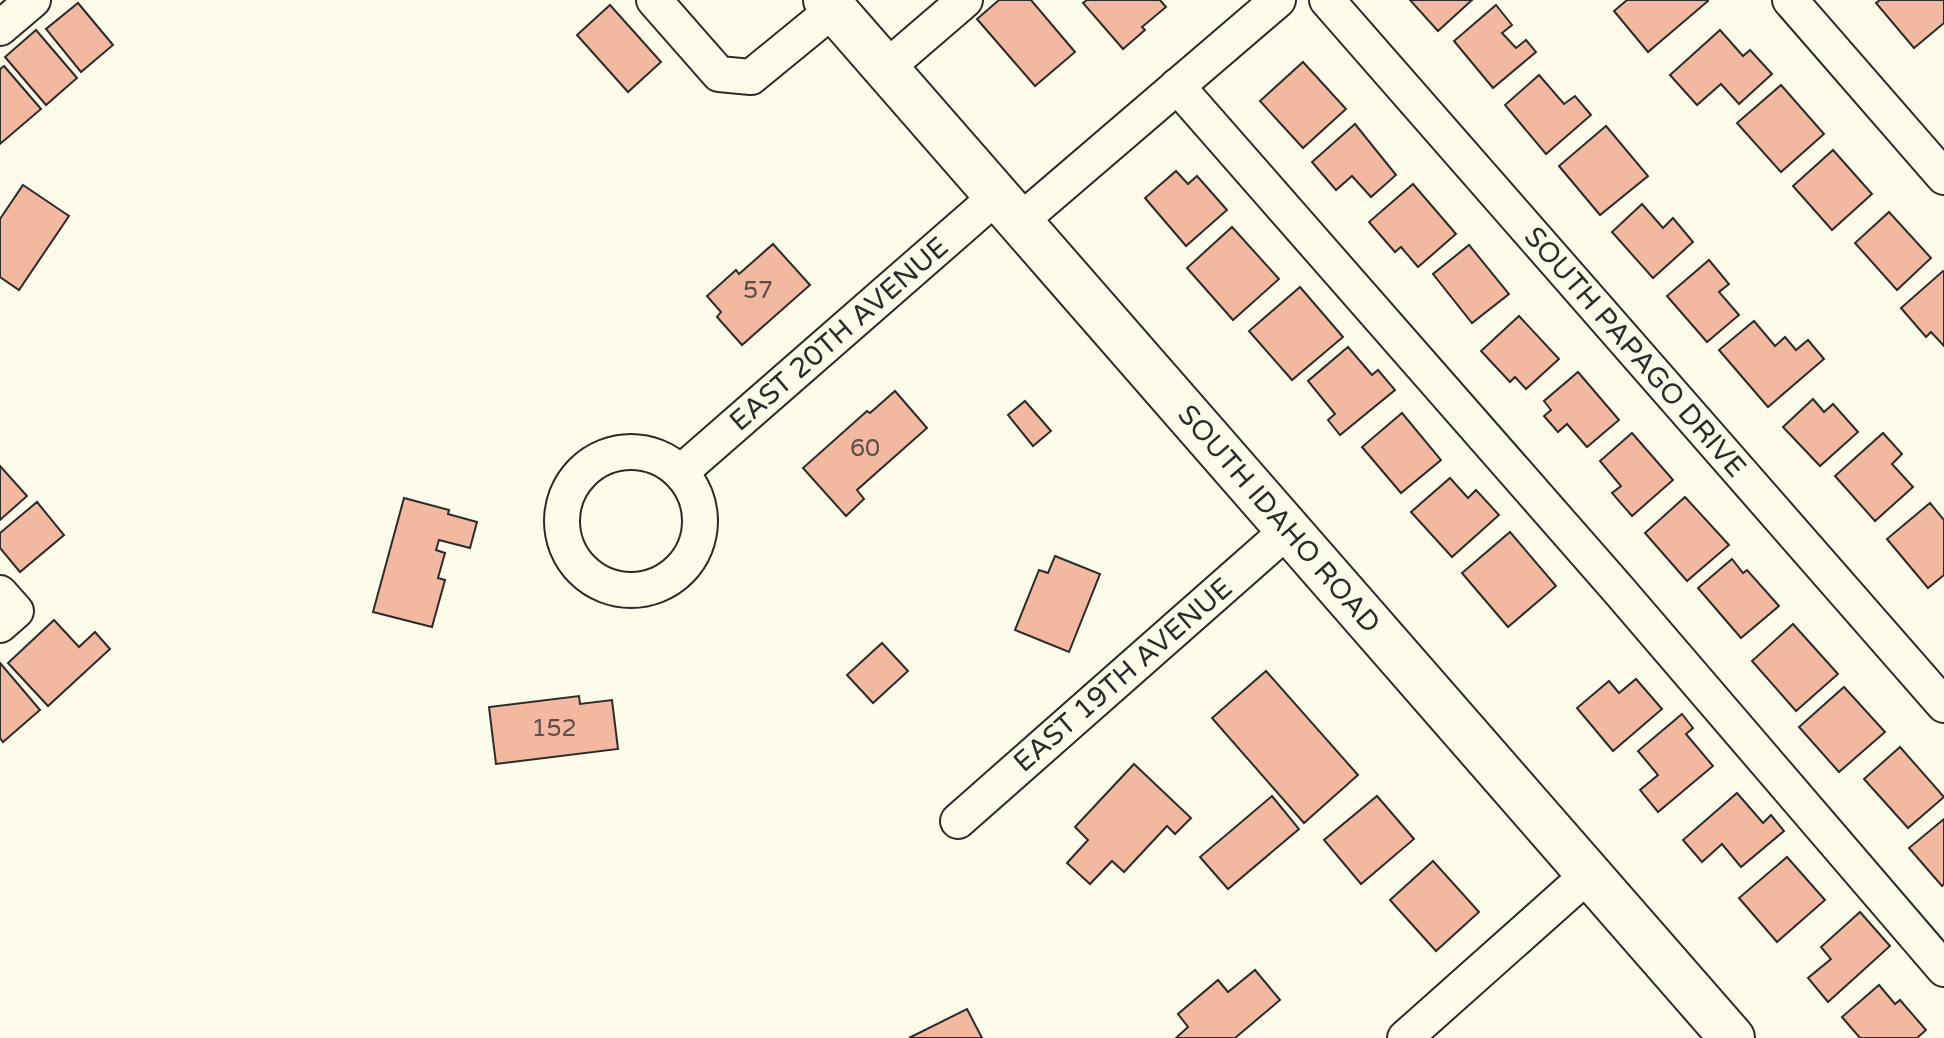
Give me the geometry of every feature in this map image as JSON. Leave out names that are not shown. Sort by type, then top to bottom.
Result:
[{"type":"main road","name":"SOUTH IDAHO ROAD","points":[[830,5],[1732,1038]]},
{"type":"street","points":[[0,28],[33,0]]},
{"type":"street","points":[[654,0],[719,74],[751,77],[830,5]]},
{"type":"street","points":[[886,68],[965,0]]},
{"type":"street","name":"EAST 20TH AVENUE","points":[[681,472],[1008,209],[1177,86],[1278,0]]},
{"type":"street","name":"SOUTH PAPAGO DRIVE","points":[[1327,0],[1944,705]]},
{"type":"street","points":[[1790,0],[1944,177]]},
{"type":"street","points":[[1177,86],[1617,588],[1944,969]]},
{"type":"street","points":[[641,451],[663,458],[681,472],[694,491],[700,513],[699,536],[690,558],[675,575],[654,587],[631,591],[608,587],[588,577],[572,559],[563,539],[561,516],[566,493],[579,474],[596,460],[618,452],[641,451]]},
{"type":"street","name":"EAST 19TH AVENUE","points":[[958,821],[1288,530]]},
{"type":"street","points":[[0,593],[16,611],[0,625]]},
{"type":"street","points":[[1405,1038],[1589,874]]},
{"type":"building","points":[[999,0],[1031,0],[1075,52],[1035,86],[977,19]]},
{"type":"building","points":[[1087,0],[1160,0],[1166,7],[1142,27],[1145,30],[1123,49],[1083,3]]},
{"type":"building","points":[[1410,0],[1472,0],[1438,31]]},
{"type":"building","points":[[1627,0],[1708,1],[1648,52],[1614,11]]},
{"type":"building","points":[[1880,0],[1944,0],[1944,23],[1914,48],[1876,3]]},
{"type":"building","points":[[78,3],[113,45],[81,72],[46,29]]},
{"type":"building","points":[[610,5],[661,62],[628,92],[577,35]]},
{"type":"building","points":[[1496,5],[1512,25],[1502,33],[1516,48],[1526,40],[1536,52],[1493,88],[1454,41]]},
{"type":"building","points":[[36,30],[77,78],[46,105],[5,57]]},
{"type":"building","points":[[1720,30],[1743,56],[1750,50],[1772,74],[1739,104],[1721,84],[1697,105],[1670,75]]},
{"type":"building","points":[[1303,62],[1346,109],[1303,148],[1260,101]]},
{"type":"building","points":[[4,66],[41,109],[0,144],[0,69]]},
{"type":"building","points":[[1539,75],[1564,104],[1575,96],[1591,115],[1546,154],[1505,105]]},
{"type":"building","points":[[1781,85],[1824,134],[1781,172],[1737,123]]},
{"type":"building","points":[[1355,124],[1396,175],[1371,197],[1352,176],[1336,190],[1312,162]]},
{"type":"building","points":[[1606,126],[1648,176],[1600,215],[1559,166]]},
{"type":"building","points":[[1833,150],[1872,194],[1832,230],[1793,186]]},
{"type":"building","points":[[1176,171],[1188,184],[1197,176],[1227,210],[1186,246],[1145,198]]},
{"type":"building","points":[[1413,184],[1456,234],[1418,267],[1401,247],[1395,252],[1369,222]]},
{"type":"building","points":[[23,185],[69,216],[19,290],[0,277],[0,219]]},
{"type":"building","points":[[1642,204],[1663,228],[1673,218],[1693,242],[1653,278],[1612,232]]},
{"type":"building","points":[[1889,212],[1931,258],[1897,290],[1855,243]]},
{"type":"building","points":[[1232,227],[1279,279],[1233,320],[1187,268]]},
{"type":"building","points":[[773,244],[810,285],[742,345],[717,317],[721,312],[707,296],[736,270],[739,274]]},
{"type":"building","points":[[1469,245],[1509,294],[1472,323],[1433,274]]},
{"type":"building","points":[[1709,260],[1729,284],[1719,292],[1739,315],[1707,342],[1667,296]]},
{"type":"building","points":[[1943,271],[1944,346],[1931,332],[1926,337],[1901,308]]},
{"type":"building","points":[[1300,287],[1343,337],[1292,380],[1249,331]]},
{"type":"building","points":[[1519,316],[1559,359],[1526,389],[1515,377],[1510,382],[1481,351]]},
{"type":"building","points":[[1754,321],[1775,346],[1785,337],[1796,350],[1808,340],[1824,359],[1768,407],[1719,350]]},
{"type":"building","points":[[1348,347],[1372,375],[1378,370],[1395,390],[1340,435],[1328,420],[1335,414],[1308,381]]},
{"type":"building","points":[[1578,372],[1619,420],[1587,447],[1567,424],[1558,432],[1544,416],[1551,410],[1544,401]]},
{"type":"building","points":[[895,391],[927,428],[857,490],[864,499],[846,516],[803,468],[867,411],[870,413]]},
{"type":"building","points":[[1813,399],[1824,412],[1833,404],[1858,432],[1820,466],[1783,427]]},
{"type":"building","points":[[1025,401],[1051,431],[1033,446],[1008,415]]},
{"type":"building","points":[[1402,413],[1441,460],[1401,493],[1362,447]]},
{"type":"building","points":[[1632,433],[1673,480],[1632,516],[1612,493],[1621,486],[1600,461]]},
{"type":"building","points":[[1883,433],[1902,454],[1892,464],[1913,487],[1875,521],[1835,476]]},
{"type":"building","points":[[0,466],[27,496],[0,520]]},
{"type":"building","points":[[1450,478],[1468,498],[1476,490],[1499,515],[1452,557],[1411,512]]},
{"type":"building","points":[[1685,497],[1729,545],[1687,581],[1645,533]]},
{"type":"building","points":[[404,498],[449,510],[448,514],[477,522],[470,548],[439,540],[436,550],[445,553],[438,578],[445,580],[432,627],[373,612]]},
{"type":"building","points":[[37,502],[64,535],[20,572],[0,548],[0,533]]},
{"type":"building","points":[[1930,503],[1944,520],[1944,575],[1928,588],[1887,539]]},
{"type":"building","points":[[1510,532],[1556,586],[1508,627],[1462,573]]},
{"type":"building","points":[[1055,556],[1100,574],[1069,652],[1015,630],[1039,570],[1048,573]]},
{"type":"building","points":[[1732,559],[1743,573],[1747,570],[1779,606],[1741,638],[1698,588]]},
{"type":"building","points":[[54,620],[79,647],[95,632],[110,649],[48,706],[8,663]]},
{"type":"building","points":[[1793,624],[1838,674],[1796,711],[1752,661]]},
{"type":"building","points":[[882,643],[908,671],[873,703],[847,675]]},
{"type":"building","points":[[0,663],[40,710],[3,742],[0,738]]},
{"type":"building","points":[[1266,671],[1358,775],[1304,823],[1212,718]]},
{"type":"building","points":[[1636,679],[1662,709],[1613,751],[1577,708],[1609,681],[1619,693]]},
{"type":"building","points":[[1844,687],[1885,732],[1839,772],[1799,727]]},
{"type":"building","points":[[579,696],[580,704],[612,700],[618,749],[496,764],[489,707]]},
{"type":"building","points":[[1682,714],[1693,728],[1686,734],[1713,766],[1658,812],[1640,790],[1658,775],[1638,751]]},
{"type":"building","points":[[1900,747],[1944,797],[1908,828],[1864,779]]},
{"type":"building","points":[[1134,764],[1191,818],[1175,834],[1167,826],[1124,872],[1112,861],[1090,884],[1067,863],[1088,840],[1075,827]]},
{"type":"building","points":[[1737,793],[1763,823],[1771,815],[1784,831],[1741,867],[1722,844],[1702,862],[1683,840]]},
{"type":"building","points":[[1272,796],[1299,829],[1228,889],[1200,857]]},
{"type":"building","points":[[1377,796],[1414,839],[1361,884],[1324,840]]},
{"type":"building","points":[[1944,819],[1944,884],[1942,886],[1909,848]]},
{"type":"building","points":[[1787,857],[1825,900],[1777,942],[1739,898]]},
{"type":"building","points":[[1433,861],[1479,912],[1436,951],[1390,900]]},
{"type":"building","points":[[1860,912],[1890,946],[1828,1002],[1808,978],[1831,959],[1821,947]]},
{"type":"building","points":[[1255,970],[1280,1000],[1235,1038],[1176,1038],[1188,1027],[1178,1014],[1218,980],[1228,992]]},
{"type":"building","points":[[1879,985],[1895,1004],[1900,1000],[1926,1030],[1917,1038],[1860,1038],[1842,1017]]},
{"type":"building","points":[[967,1009],[982,1038],[909,1038]]}]
